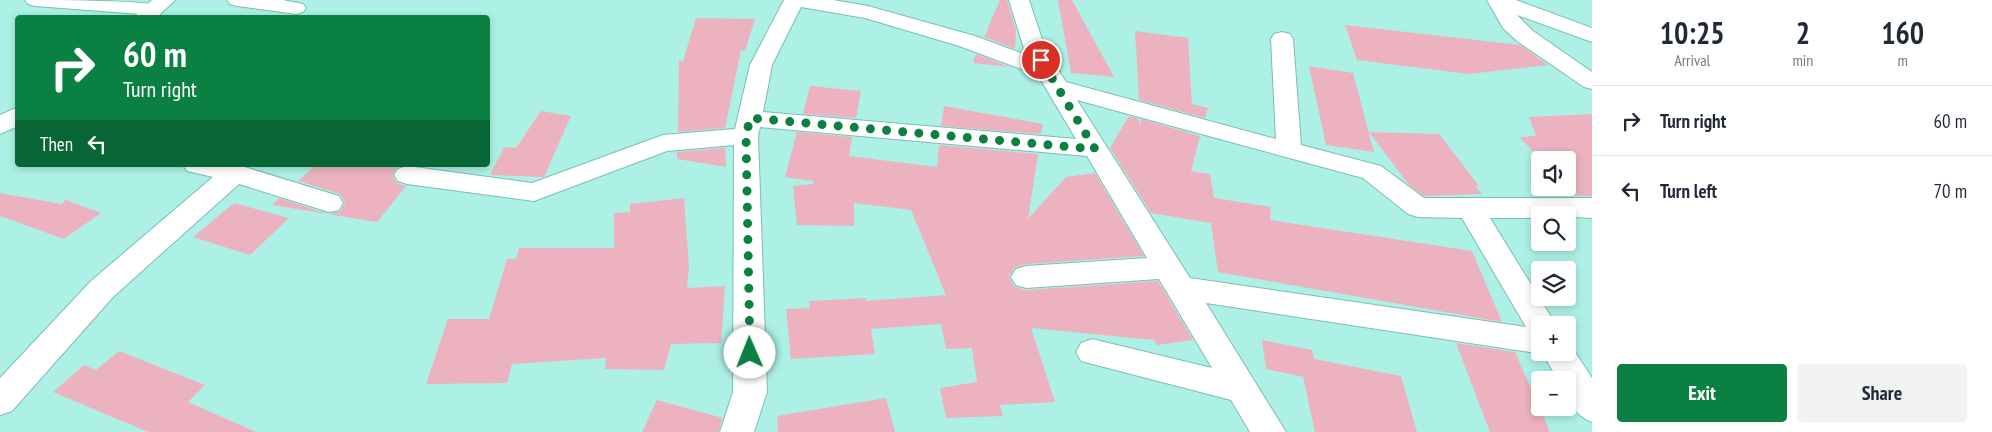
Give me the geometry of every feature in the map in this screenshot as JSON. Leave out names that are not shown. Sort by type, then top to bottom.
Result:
[{"type":"street","points":[[35,0],[154,9]]},
{"type":"street","points":[[237,0],[296,8]]},
{"type":"street","points":[[737,432],[750,392],[748,127],[761,65],[795,0],[868,12],[967,41],[1051,78],[1289,150],[1372,172],[1418,207],[1470,210],[1592,208]]},
{"type":"street","points":[[1019,0],[1035,51],[1269,432]]},
{"type":"street","points":[[1498,1],[1592,34]]},
{"type":"street","points":[[1498,1],[1511,23],[1526,36],[1592,82]]},
{"type":"street","points":[[1282,39],[1289,150]]},
{"type":"street","points":[[407,175],[534,192],[663,143],[748,127],[1095,149]]},
{"type":"street","points":[[211,167],[233,170],[329,203]]},
{"type":"street","points":[[0,402],[102,290],[233,170]]},
{"type":"street","points":[[1470,210],[1535,316]]},
{"type":"street","points":[[1026,277],[1175,278],[1531,340]]},
{"type":"street","points":[[1092,352],[1243,389]]},
{"type":"street","points":[[1564,361],[1592,407]]},
{"type":"building","points":[[1000,0],[1007,0],[1016,30],[1015,49],[984,37]]},
{"type":"building","points":[[1058,0],[1072,0],[1114,77],[1071,73]]},
{"type":"building","points":[[696,18],[755,19],[745,51],[741,50],[725,128],[678,132],[679,61],[683,61]]},
{"type":"building","points":[[1345,25],[1520,45],[1548,65],[1469,74],[1357,60]]},
{"type":"building","points":[[1135,31],[1188,38],[1192,104],[1208,108],[1205,118],[1139,100]]},
{"type":"building","points":[[976,54],[1010,67],[973,63]]},
{"type":"building","points":[[1309,66],[1353,73],[1374,152],[1326,145]]},
{"type":"building","points":[[810,86],[861,91],[856,118],[803,114]]},
{"type":"building","points":[[944,106],[1043,124],[1041,134],[941,126]]},
{"type":"building","points":[[541,111],[571,116],[544,177],[490,175],[504,147],[516,148]]},
{"type":"building","points":[[1592,114],[1592,196],[1578,196],[1576,194],[1576,151],[1533,151],[1519,137],[1536,136],[1529,117]]},
{"type":"building","points":[[1129,116],[1137,118],[1141,125],[1141,119],[1200,136],[1191,171],[1210,174],[1214,198],[1271,207],[1270,220],[1472,251],[1502,322],[1218,272],[1211,223],[1151,213],[1110,148]]},
{"type":"building","points":[[797,132],[852,137],[849,156],[937,167],[939,145],[1038,154],[1028,219],[1066,177],[1095,173],[1144,256],[1026,264],[1014,268],[1009,278],[1015,287],[1026,290],[1158,281],[1193,340],[1157,345],[1154,340],[1031,328],[1055,402],[1000,405],[1003,416],[946,418],[940,388],[977,382],[972,348],[946,349],[941,324],[871,329],[875,354],[791,359],[786,309],[810,308],[809,301],[866,298],[866,301],[946,295],[911,210],[854,203],[854,226],[797,225],[793,186],[813,184],[813,181],[785,177]]},
{"type":"building","points":[[1369,132],[1439,134],[1479,186],[1475,186],[1482,194],[1424,196],[1409,185]]},
{"type":"building","points":[[725,148],[726,167],[677,159],[677,152]]},
{"type":"building","points":[[314,167],[399,167],[396,168],[392,176],[397,183],[406,186],[377,222],[272,205],[279,198],[328,214],[341,211],[345,202],[340,194],[298,181]]},
{"type":"building","points":[[0,193],[61,204],[66,200],[101,213],[64,239],[0,216]]},
{"type":"building","points":[[684,198],[689,266],[687,288],[725,286],[721,343],[671,344],[664,370],[605,369],[606,358],[512,364],[507,383],[426,384],[448,319],[489,319],[507,259],[516,259],[519,248],[614,248],[614,213],[630,212],[630,204]]},
{"type":"building","points":[[234,203],[289,218],[250,255],[193,237]]},
{"type":"building","points":[[1262,340],[1312,350],[1314,359],[1401,376],[1417,432],[1315,432],[1303,377],[1266,369]]},
{"type":"building","points":[[1456,343],[1515,352],[1531,389],[1531,416],[1543,416],[1550,432],[1490,432]]},
{"type":"building","points":[[119,351],[205,385],[188,402],[256,432],[148,432],[53,392],[84,365],[96,370]]},
{"type":"building","points":[[886,398],[895,432],[778,432],[777,416]]},
{"type":"building","points":[[657,400],[723,418],[718,432],[642,432]]},
{"type":"route","points":[[750,353],[746,198],[746,136],[750,118],[1095,149],[1041,60]]}]
